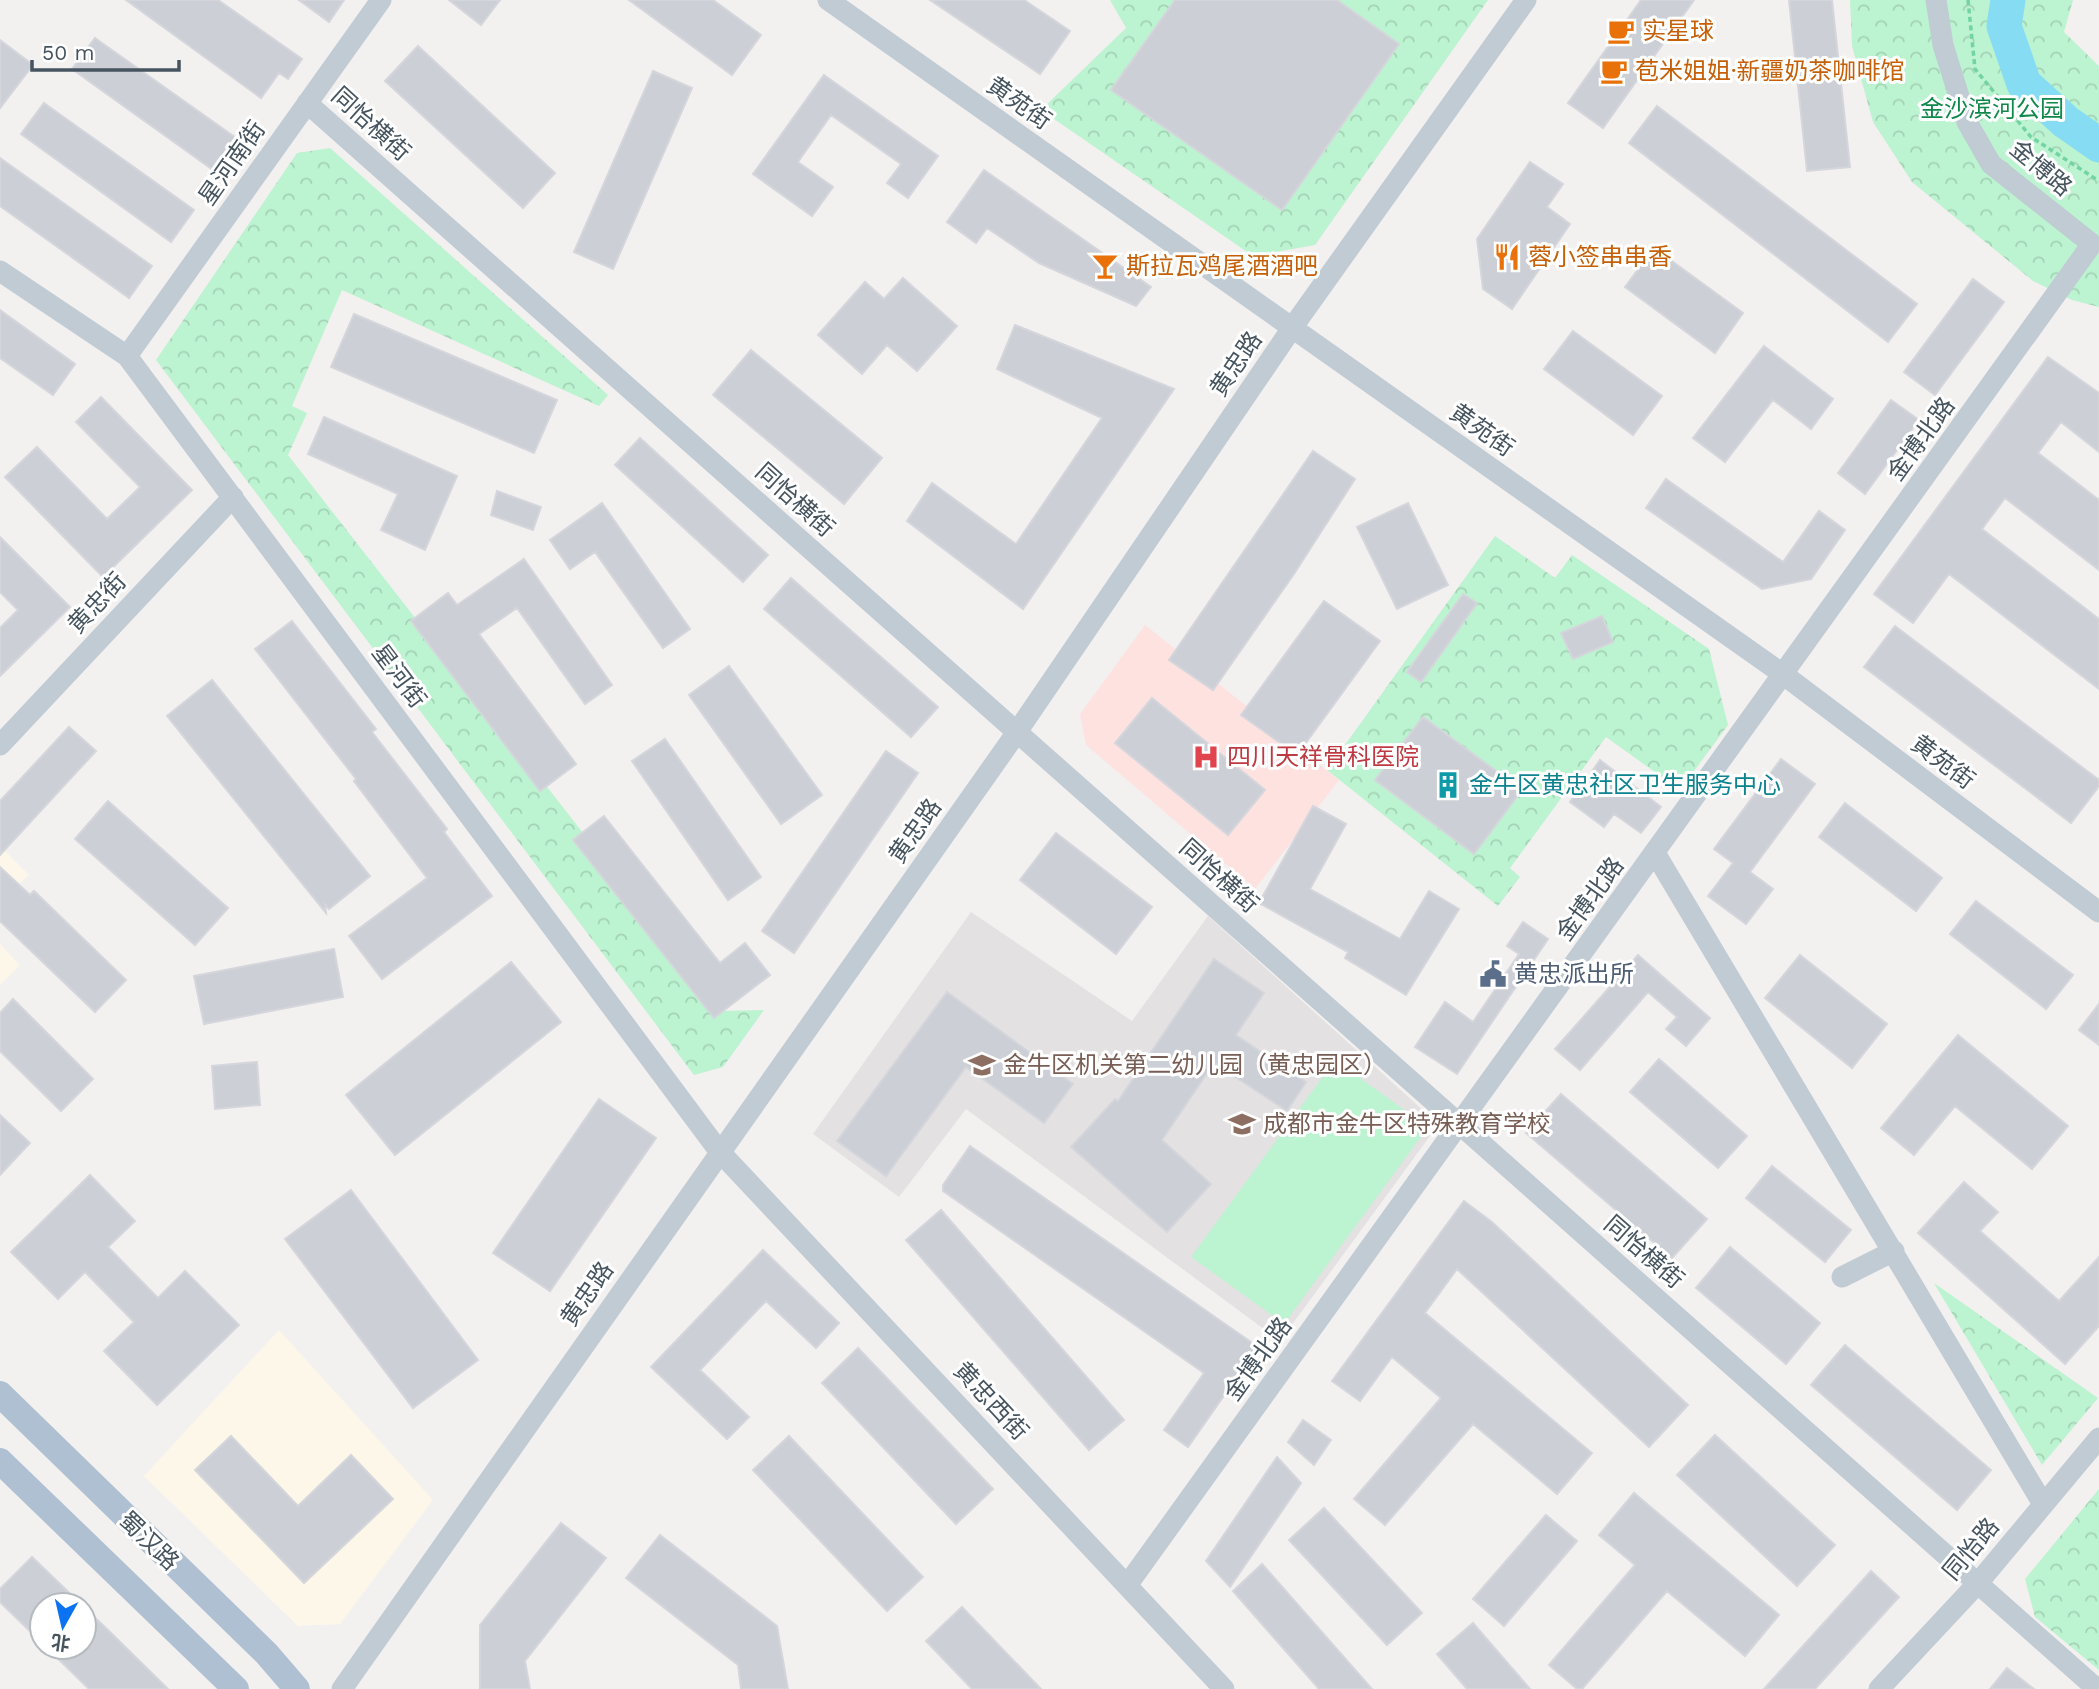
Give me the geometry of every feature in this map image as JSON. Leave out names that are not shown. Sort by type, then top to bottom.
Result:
[{"type":"main road","name":"蜀汉路","points":[[0,1394],[266,1653],[297,1689]]},
{"type":"main road","name":"蜀汉路","points":[[0,1461],[236,1689]]},
{"type":"street","name":"星河南街","points":[[127,356],[381,0]]},
{"type":"street","name":"黄苑街","points":[[828,0],[1784,675],[2099,912]]},
{"type":"street","name":"黄忠路","points":[[342,1689],[1017,732],[1292,328],[1526,0]]},
{"type":"street","name":"金博路","points":[[1936,0],[1943,45],[1967,122],[1991,164],[2092,244]]},
{"type":"street","name":"同怡横街","points":[[307,103],[2096,1689]]},
{"type":"street","name":"金博北路","points":[[1128,1584],[2092,244]]},
{"type":"street","name":"星河街","points":[[0,271],[127,356],[719,1151]]},
{"type":"street","name":"黄忠街","points":[[0,745],[233,497]]},
{"type":"street","points":[[1655,853],[2043,1504]]},
{"type":"street","name":"黄忠西街","points":[[719,1151],[1224,1689]]},
{"type":"street","points":[[1842,1277],[1894,1251]]},
{"type":"street","name":"同怡路","points":[[1879,1689],[1978,1583],[2099,1438]]},
{"type":"path","points":[[1968,0],[1975,68],[2031,137],[2099,181]]},
{"type":"shaded area","name":"四川天祥骨科医院","points":[[1145,625],[1339,780],[1255,889],[1086,745],[1080,714]]},
{"type":"shaded area","points":[[0,846],[29,875],[0,900]]},
{"type":"shaded area","name":"成都市金牛区特殊教育学校","points":[[971,912],[1132,1021],[1208,916],[1425,1112],[1430,1136],[1280,1341],[966,1109],[899,1197],[813,1134]]},
{"type":"shaded area","points":[[0,944],[20,965],[0,985]]},
{"type":"shaded area","points":[[279,1330],[433,1500],[340,1624],[298,1626],[144,1476]]},
{"type":"green space","points":[[1110,0],[1488,0],[1315,245],[1253,256],[1041,110],[1126,28]]},
{"type":"green space","name":"金沙滨河公园","points":[[1850,0],[2073,0],[2064,32],[2099,66],[2099,307],[2072,300],[2033,281],[1912,182],[1873,122],[1852,46]]},
{"type":"green space","points":[[330,148],[608,395],[599,406],[342,290],[292,406],[307,413],[288,455],[722,1011],[764,1010],[723,1067],[694,1075],[156,360],[297,153]]},
{"type":"green space","points":[[1495,536],[1555,578],[1572,555],[1709,649],[1728,725],[1680,790],[1606,737],[1510,868],[1520,877],[1498,906],[1327,770]]},
{"type":"green space","points":[[1335,1060],[1428,1127],[1284,1324],[1191,1257]]},
{"type":"green space","points":[[1934,1283],[2098,1398],[2042,1465]]},
{"type":"green space","points":[[2099,1489],[2099,1670],[2035,1617],[2025,1579]]},
{"type":"building","points":[[126,0],[218,0],[302,59],[288,79],[279,73],[261,98]]},
{"type":"building","points":[[299,0],[344,0],[329,22]]},
{"type":"building","points":[[449,0],[500,0],[481,25]]},
{"type":"building","points":[[629,0],[713,0],[761,35],[732,75]]},
{"type":"building","points":[[930,0],[1024,0],[1070,31],[1040,74]]},
{"type":"building","points":[[1175,0],[1337,0],[1399,44],[1282,210],[1111,90]]},
{"type":"building","points":[[1641,0],[1694,0],[1603,128],[1568,103]]},
{"type":"building","points":[[1789,0],[1832,0],[1850,167],[1807,171]]},
{"type":"building","points":[[95,38],[246,145],[223,177],[72,69]]},
{"type":"building","points":[[0,40],[33,65],[0,108]]},
{"type":"building","points":[[418,46],[555,173],[523,208],[385,81]]},
{"type":"building","points":[[653,71],[692,88],[613,269],[574,252]]},
{"type":"building","points":[[824,75],[938,156],[908,198],[887,183],[901,164],[831,115],[798,162],[833,187],[812,216],[753,174]]},
{"type":"building","points":[[44,103],[194,210],[171,242],[21,134]]},
{"type":"building","points":[[1657,106],[1917,304],[1888,342],[1629,143]]},
{"type":"building","points":[[0,158],[152,266],[129,298],[0,206]]},
{"type":"building","points":[[1530,162],[1563,184],[1547,207],[1570,224],[1512,309],[1483,289],[1477,239]]},
{"type":"building","points":[[984,170],[1151,287],[1136,306],[1039,263],[987,228],[976,243],[947,222]]},
{"type":"building","points":[[1654,248],[1743,313],[1715,353],[1625,287]]},
{"type":"building","points":[[903,278],[957,326],[917,371],[887,345],[862,374],[818,335],[865,282],[884,299]]},
{"type":"building","points":[[1973,279],[2004,302],[1935,395],[1904,372]]},
{"type":"building","points":[[0,310],[75,364],[53,395],[0,358]]},
{"type":"building","points":[[354,314],[557,400],[534,453],[331,367]]},
{"type":"building","points":[[1015,325],[1174,389],[1023,609],[907,521],[932,483],[1016,544],[1102,418],[997,369]]},
{"type":"building","points":[[1573,331],[1662,396],[1633,435],[1544,369]]},
{"type":"building","points":[[1764,346],[1833,399],[1811,429],[1773,400],[1725,462],[1693,438]]},
{"type":"building","points":[[751,350],[882,458],[844,504],[713,395]]},
{"type":"building","points":[[2048,357],[2099,393],[2099,452],[2061,422],[2038,453],[2099,500],[2099,570],[2005,498],[1982,529],[2099,619],[2099,689],[1949,574],[1913,623],[1874,594]]},
{"type":"building","points":[[101,397],[192,490],[103,577],[5,477],[37,447],[107,519],[140,487],[76,422]]},
{"type":"building","points":[[1891,400],[1919,420],[1865,494],[1838,473]]},
{"type":"building","points":[[324,417],[457,476],[425,550],[381,530],[398,494],[308,454]]},
{"type":"building","points":[[640,438],[768,555],[743,582],[615,465]]},
{"type":"building","points":[[1313,451],[1355,479],[1294,574],[1213,690],[1169,660]]},
{"type":"building","points":[[1666,479],[1783,562],[1819,511],[1845,530],[1811,579],[1762,589],[1646,508]]},
{"type":"building","points":[[497,491],[541,507],[533,530],[491,515]]},
{"type":"building","points":[[602,503],[690,629],[663,648],[595,552],[570,569],[550,540]]},
{"type":"building","points":[[1408,503],[1448,585],[1397,609],[1357,527]]},
{"type":"building","points":[[0,537],[70,607],[0,676],[0,628],[18,610],[0,592]]},
{"type":"building","points":[[524,559],[612,685],[585,704],[517,608],[479,634],[576,764],[540,791],[411,621],[448,593],[457,605]]},
{"type":"building","points":[[791,578],[938,707],[911,737],[764,609]]},
{"type":"building","points":[[1463,594],[1477,603],[1421,682],[1407,672]]},
{"type":"building","points":[[1324,601],[1380,641],[1297,755],[1241,715]]},
{"type":"building","points":[[1602,616],[1613,642],[1573,659],[1561,633]]},
{"type":"building","points":[[292,621],[376,729],[372,732],[447,829],[444,832],[492,896],[382,979],[349,936],[427,878],[354,781],[356,779],[255,649]]},
{"type":"building","points":[[1895,626],[2099,780],[2099,786],[2071,823],[1864,667]]},
{"type":"building","points":[[729,666],[822,795],[781,824],[689,695]]},
{"type":"building","points":[[212,680],[370,876],[329,909],[325,904],[326,913],[167,716]]},
{"type":"building","points":[[1152,698],[1265,790],[1228,835],[1115,743]]},
{"type":"building","name":"金牛区黄忠社区卫生服务中心","points":[[1423,717],[1522,790],[1474,854],[1375,780]]},
{"type":"building","points":[[69,727],[96,751],[0,855],[0,801]]},
{"type":"building","points":[[665,739],[761,877],[728,900],[632,761]]},
{"type":"building","points":[[886,751],[918,773],[794,953],[762,931]]},
{"type":"building","points":[[1781,759],[1815,784],[1750,872],[1773,889],[1746,924],[1708,896],[1733,863],[1714,849]]},
{"type":"building","points":[[1600,760],[1661,807],[1641,833],[1614,814],[1604,827],[1570,802]]},
{"type":"building","points":[[108,801],[228,908],[195,945],[75,839]]},
{"type":"building","points":[[1845,803],[1942,878],[1916,911],[1819,837]]},
{"type":"building","points":[[1313,806],[1346,824],[1310,889],[1400,939],[1429,891],[1459,909],[1406,995],[1345,958],[1348,952],[1259,903]]},
{"type":"building","points":[[604,816],[720,963],[745,943],[770,975],[714,1018],[573,840]]},
{"type":"building","points":[[1056,833],[1152,907],[1116,954],[1020,880]]},
{"type":"building","points":[[0,867],[30,895],[34,891],[126,980],[95,1012],[0,921]]},
{"type":"building","points":[[1976,901],[2073,975],[2046,1009],[1950,934]]},
{"type":"building","points":[[1523,922],[1548,939],[1457,1074],[1415,1047],[1445,1002],[1473,1022],[1519,954],[1507,946]]},
{"type":"building","points":[[334,949],[343,997],[204,1024],[194,976]]},
{"type":"building","points":[[1638,955],[1710,1018],[1686,1046],[1666,1029],[1677,1017],[1648,992],[1580,1070],[1555,1049]]},
{"type":"building","points":[[1800,955],[1887,1024],[1852,1068],[1765,998]]},
{"type":"building","points":[[1214,959],[1264,993],[1236,1035],[1306,1082],[1287,1111],[1214,1063],[1162,1140],[1211,1184],[1167,1232],[1071,1147],[1115,1099],[1118,1101]]},
{"type":"building","points":[[511,962],[561,1022],[395,1155],[346,1095]]},
{"type":"building","points":[[947,992],[1073,1084],[1044,1123],[966,1067],[886,1176],[837,1141]]},
{"type":"building","points":[[13,999],[93,1079],[61,1111],[0,1051],[0,1013]]},
{"type":"building","points":[[2099,1004],[2099,1045],[2079,1030]]},
{"type":"building","points":[[1958,1035],[2068,1126],[2032,1169],[1955,1106],[1914,1155],[1881,1128]]},
{"type":"building","points":[[1659,1059],[1747,1136],[1718,1168],[1630,1092]]},
{"type":"building","points":[[257,1062],[260,1105],[215,1109],[212,1066]]},
{"type":"building","points":[[1561,1094],[1707,1219],[1672,1258],[1526,1133]]},
{"type":"building","points":[[599,1099],[656,1138],[550,1291],[493,1253]]},
{"type":"building","points":[[0,1115],[30,1143],[0,1175]]},
{"type":"building","points":[[970,1146],[1258,1347],[1188,1447],[1164,1430],[1204,1373],[943,1191],[943,1185]]},
{"type":"building","points":[[1772,1166],[1851,1230],[1825,1262],[1746,1198]]},
{"type":"building","points":[[90,1175],[135,1221],[108,1247],[158,1298],[185,1271],[239,1325],[157,1405],[104,1351],[134,1322],[85,1272],[58,1299],[11,1252]]},
{"type":"building","points":[[1964,1182],[1998,1212],[1980,1231],[2059,1301],[2099,1257],[2099,1326],[2065,1364],[1918,1233]]},
{"type":"building","points":[[351,1190],[478,1360],[413,1408],[285,1239]]},
{"type":"building","points":[[1464,1201],[1492,1222],[1688,1405],[1649,1447],[1457,1269],[1425,1313],[1592,1453],[1557,1494],[1473,1424],[1385,1525],[1354,1499],[1441,1398],[1392,1357],[1360,1401],[1332,1381]]},
{"type":"building","points":[[941,1210],[1124,1420],[1089,1450],[906,1240]]},
{"type":"building","points":[[1730,1247],[1820,1323],[1786,1364],[1696,1288]]},
{"type":"building","points":[[763,1250],[839,1323],[816,1348],[766,1301],[700,1370],[749,1417],[727,1439],[651,1367]]},
{"type":"building","points":[[1845,1345],[1991,1470],[1957,1510],[1811,1385]]},
{"type":"building","points":[[858,1348],[993,1489],[956,1524],[822,1383]]},
{"type":"building","points":[[1303,1420],[1331,1440],[1314,1465],[1288,1442]]},
{"type":"building","points":[[1715,1435],[1835,1545],[1797,1586],[1677,1475]]},
{"type":"building","points":[[231,1436],[298,1506],[351,1455],[393,1499],[304,1583],[195,1470]]},
{"type":"building","points":[[789,1436],[923,1577],[887,1611],[753,1470]]},
{"type":"building","points":[[1277,1457],[1301,1483],[1230,1587],[1206,1561]]},
{"type":"building","points":[[1634,1493],[1779,1615],[1745,1656],[1667,1591],[1582,1689],[1577,1689],[1549,1665],[1635,1565],[1599,1535]]},
{"type":"building","points":[[1324,1508],[1422,1613],[1387,1645],[1289,1540]]},
{"type":"building","points":[[1546,1515],[1577,1541],[1504,1626],[1473,1599]]},
{"type":"building","points":[[561,1523],[606,1558],[525,1661],[530,1689],[480,1689],[480,1625]]},
{"type":"building","points":[[660,1535],[777,1626],[788,1689],[741,1689],[738,1665],[626,1578]]},
{"type":"building","points":[[32,1557],[67,1591],[28,1591],[28,1629],[0,1602],[0,1589]]},
{"type":"building","points":[[1262,1564],[1372,1689],[1319,1689],[1233,1591]]},
{"type":"building","points":[[1871,1571],[1899,1597],[1815,1689],[1764,1689]]},
{"type":"building","points":[[962,1607],[1041,1689],[972,1689],[926,1641]]},
{"type":"building","points":[[98,1621],[168,1689],[89,1689],[60,1661],[98,1661]]},
{"type":"building","points":[[1473,1623],[1530,1689],[1467,1689],[1437,1654]]},
{"type":"building","points":[[2007,1668],[2034,1689],[1990,1689]]},
{"type":"waterway","points":[[2008,0],[2004,26],[2024,84],[2066,122],[2099,145]]},
{"type":"place","name":"实星球","points":[[1621,31]]},
{"type":"place","name":"苞米姐姐·新疆奶茶咖啡馆","points":[[1614,71]]},
{"type":"place","name":"蓉小签串串香","points":[[1507,257]]},
{"type":"place","name":"斯拉瓦鸡尾酒酒吧","points":[[1105,266]]},
{"type":"place","name":"四川天祥骨科医院","points":[[1206,757]]},
{"type":"place","name":"金牛区黄忠社区卫生服务中心","points":[[1448,785]]},
{"type":"place","name":"黄忠派出所","points":[[1493,974]]},
{"type":"place","name":"金牛区机关第二幼儿园（黄忠园区）","points":[[982,1065]]},
{"type":"place","name":"成都市金牛区特殊教育学校","points":[[1242,1124]]}]
